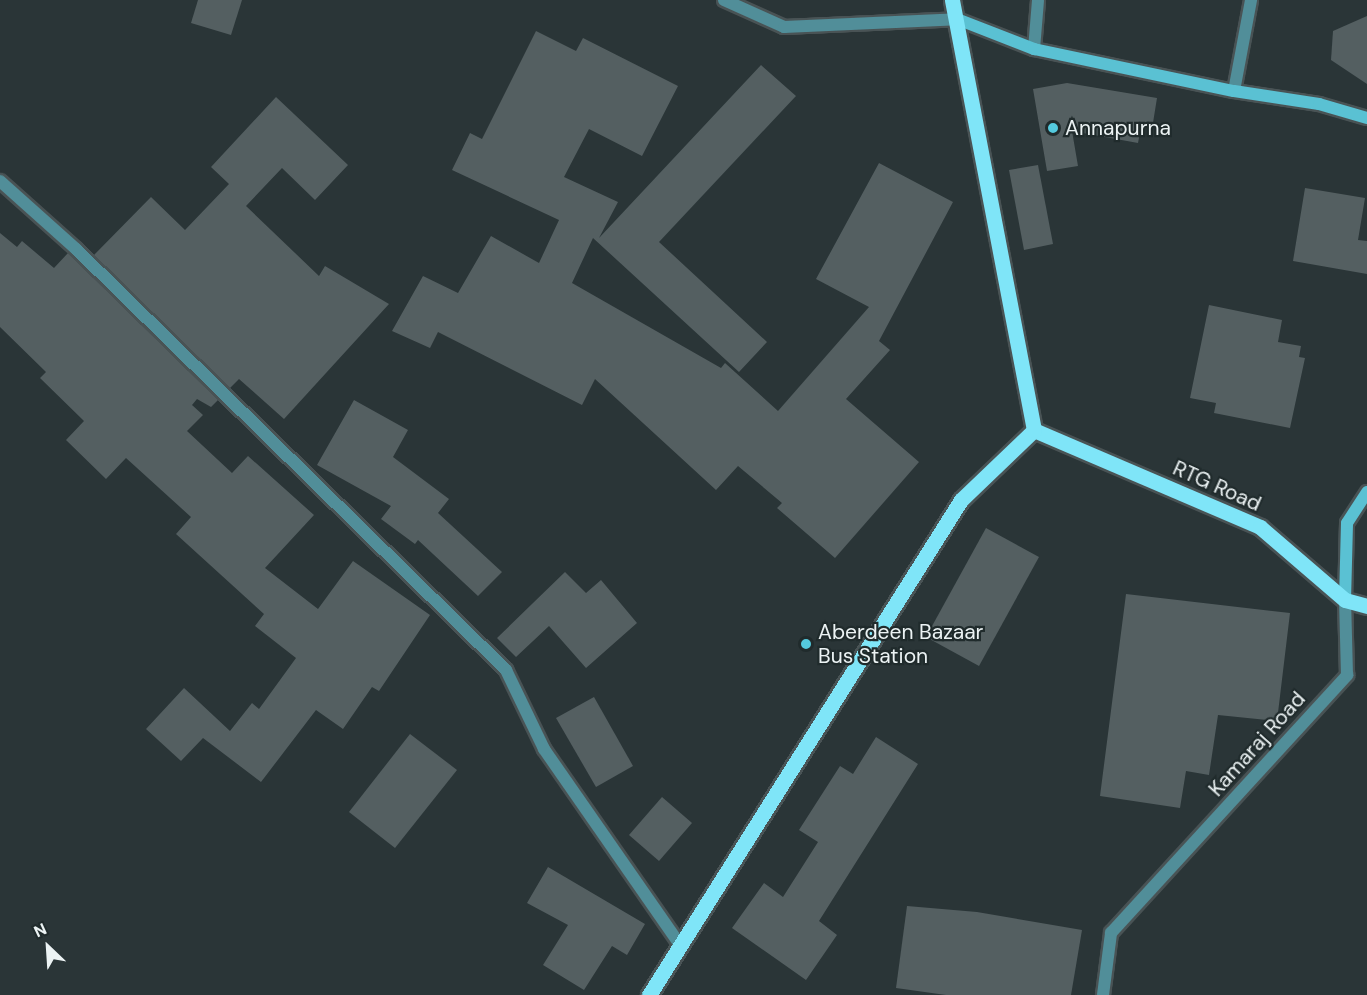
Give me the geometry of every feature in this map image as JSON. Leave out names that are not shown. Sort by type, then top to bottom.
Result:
[{"type":"main road","points":[[649,995],[679,943],[961,500],[1034,430],[952,0]]},
{"type":"main road","name":"RTG Road","points":[[1034,430],[1260,527],[1345,600],[1367,606]]},
{"type":"street","points":[[724,0],[784,27],[957,19],[1034,49],[1234,91],[1319,104],[1367,118]]},
{"type":"street","points":[[1034,49],[1038,0]]},
{"type":"street","points":[[1234,91],[1251,0]]},
{"type":"street","points":[[0,180],[76,249],[506,670],[544,749],[679,943]]},
{"type":"street","name":"Kamaraj Road","points":[[1103,995],[1111,933],[1347,675],[1345,600],[1347,524],[1367,492]]},
{"type":"building","points":[[198,0],[242,0],[231,35],[191,23]]},
{"type":"building","points":[[1367,16],[1367,84],[1331,60],[1333,31]]},
{"type":"building","points":[[536,31],[576,51],[583,38],[678,86],[642,156],[589,129],[564,177],[618,202],[599,238],[761,65],[796,96],[659,242],[767,342],[739,372],[593,238],[572,283],[721,368],[725,363],[778,411],[869,307],[816,279],[879,163],[953,202],[879,341],[890,350],[846,399],[919,462],[835,558],[777,508],[782,503],[738,466],[716,490],[595,379],[582,405],[438,332],[430,348],[392,331],[423,276],[458,293],[491,236],[539,263],[559,220],[452,170],[470,133],[482,139]]},
{"type":"building","points":[[1067,83],[1157,98],[1152,129],[1141,127],[1138,143],[1072,131],[1078,166],[1047,171],[1033,89]]},
{"type":"building","points":[[276,97],[348,165],[315,200],[282,168],[246,206],[319,276],[325,266],[389,304],[284,419],[239,379],[230,388],[94,255],[151,197],[185,230],[229,184],[211,167]]},
{"type":"building","points":[[1038,165],[1053,244],[1024,250],[1009,170]]},
{"type":"building","points":[[1305,188],[1365,198],[1358,240],[1367,241],[1367,274],[1293,261]]},
{"type":"building","points":[[0,233],[17,247],[22,241],[54,268],[68,253],[218,400],[211,407],[197,399],[192,405],[203,415],[187,431],[232,473],[248,456],[314,515],[265,568],[318,609],[353,561],[430,615],[379,691],[372,687],[343,729],[316,710],[261,782],[203,738],[181,761],[146,729],[184,688],[230,731],[252,703],[259,709],[296,658],[255,626],[264,614],[176,534],[191,517],[126,458],[106,479],[66,440],[84,421],[40,378],[46,372],[0,327]]},
{"type":"building","points":[[1209,305],[1282,320],[1278,342],[1301,346],[1299,357],[1305,358],[1290,428],[1214,413],[1216,403],[1190,398]]},
{"type":"building","points":[[354,400],[408,430],[393,457],[449,499],[438,513],[502,572],[478,596],[418,540],[415,544],[381,519],[391,506],[317,465]]},
{"type":"building","points":[[986,528],[1039,557],[979,666],[926,637]]},
{"type":"building","points":[[565,572],[586,593],[601,580],[637,623],[586,668],[549,626],[516,657],[497,638]]},
{"type":"building","points":[[1126,594],[1290,613],[1277,721],[1218,715],[1209,775],[1186,771],[1180,808],[1100,796]]},
{"type":"building","points":[[594,697],[633,766],[596,787],[556,718]]},
{"type":"building","points":[[410,734],[457,770],[395,848],[349,812]]},
{"type":"building","points":[[876,737],[918,764],[819,921],[837,935],[806,980],[732,928],[764,883],[783,897],[818,842],[799,830],[840,766],[853,774]]},
{"type":"building","points":[[662,797],[692,823],[659,861],[629,835]]},
{"type":"building","points":[[548,867],[645,924],[627,955],[612,946],[584,990],[543,965],[568,925],[527,903]]},
{"type":"building","points":[[907,906],[977,912],[1082,930],[1071,995],[946,995],[896,988]]},
{"type":"place","name":"Annapurna","points":[[1053,128]]},
{"type":"place","name":"Aberdeen Bazaar Bus Station","points":[[806,644]]}]
